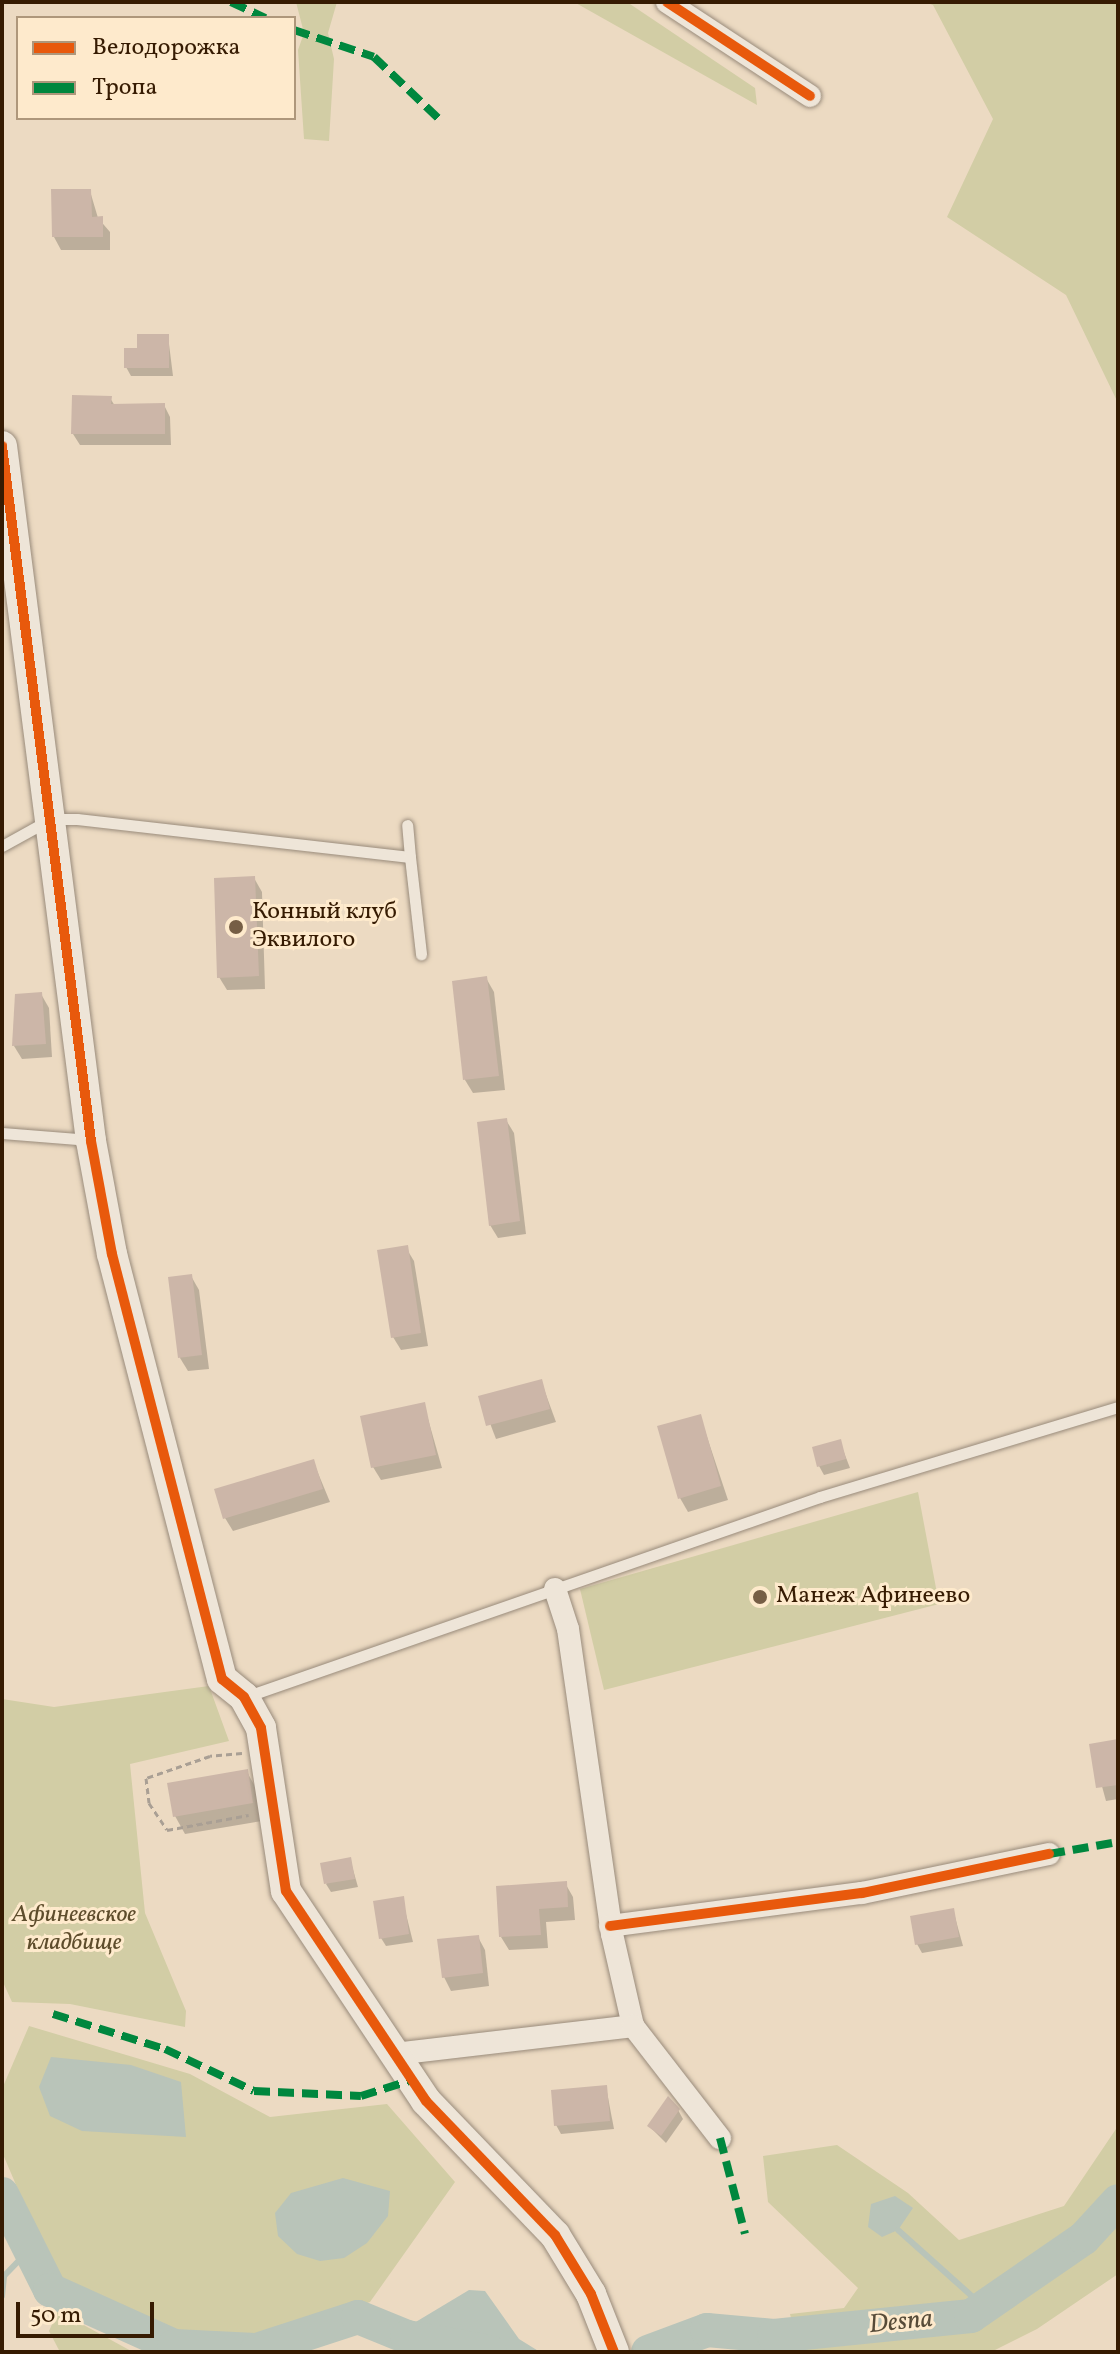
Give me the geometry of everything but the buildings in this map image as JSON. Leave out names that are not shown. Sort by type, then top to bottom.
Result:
[{"type":"street","points":[[667,2],[810,96]]},
{"type":"street","points":[[2,446],[10,567],[51,819],[91,1141],[112,1254],[222,1679],[244,1697],[261,1728],[286,1891],[426,2101],[555,2235],[591,2294],[614,2352]]},
{"type":"street","points":[[555,1589],[568,1629],[610,1926],[633,2026],[720,2138]]},
{"type":"street","points":[[610,1926],[862,1893],[1049,1854]]},
{"type":"street","points":[[395,2054],[633,2026]]},
{"type":"lane","points":[[2,846],[51,819],[410,857]]},
{"type":"lane","points":[[407,825],[421,954]]},
{"type":"lane","points":[[2,1133],[91,1141]]},
{"type":"lane","points":[[244,1697],[820,1497],[1118,1407]]},
{"type":"path","points":[[242,1745],[248,1758]]},
{"type":"path","points":[[245,1752],[210,1756],[146,1778],[149,1803],[167,1830],[239,1820],[256,1813]]},
{"type":"green space","points":[[296,2],[337,2],[328,33],[334,59],[329,141],[304,139],[298,50],[304,33]]},
{"type":"green space","points":[[574,2],[627,2],[755,88],[757,105]]},
{"type":"green space","points":[[924,2],[1118,2],[1118,403],[1066,295],[947,217],[993,119],[933,5]]},
{"type":"green space","name":"Манеж Афинеево","points":[[918,1492],[939,1604],[604,1690],[580,1589]]},
{"type":"green space","name":"Афинеевское кладбище","points":[[209,1686],[229,1741],[130,1764],[145,1913],[186,2011],[185,2027],[70,2004],[12,2002],[2,1980],[2,1699],[54,1707]]},
{"type":"green space","points":[[29,2026],[190,2074],[270,2117],[387,2104],[455,2182],[370,2302],[252,2342],[173,2337],[57,2281],[2,2152],[2,2089]]},
{"type":"green space","points":[[1118,2126],[1118,2274],[1037,2329],[991,2352],[800,2352],[790,2314],[844,2308],[858,2288],[768,2202],[763,2156],[837,2145],[908,2193],[959,2240],[1064,2206]]},
{"type":"green space","points":[[58,2311],[133,2352],[60,2352],[49,2331]]},
{"type":"shaded area","points":[[51,2057],[131,2065],[181,2082],[186,2137],[82,2131],[50,2116],[39,2087]]},
{"type":"shaded area","points":[[343,2178],[390,2191],[388,2216],[367,2243],[344,2258],[320,2261],[297,2254],[278,2236],[275,2213],[291,2193]]},
{"type":"shaded area","points":[[895,2196],[913,2208],[898,2230],[882,2237],[868,2227],[871,2204]]},
{"type":"shaded area","points":[[469,2290],[485,2291],[519,2339],[540,2352],[490,2352],[399,2332]]},
{"type":"waterway","name":"Desna","points":[[2,2194],[50,2290],[174,2346],[257,2350],[358,2317],[407,2337],[490,2352]]},
{"type":"waterway","name":"Desna","points":[[648,2352],[707,2330],[774,2336],[971,2316],[1084,2238],[1118,2201]]},
{"type":"waterway","points":[[898,2230],[984,2307]]},
{"type":"waterway","points":[[2,2296],[4,2276],[30,2249]]},
{"type":"waterway","points":[[774,2336],[779,2352]]},
{"type":"marked path","points":[[231,2],[262,16]]},
{"type":"marked path","points":[[296,31],[374,57],[439,119]]},
{"type":"marked path","points":[[1049,1854],[1118,1842]]},
{"type":"marked path","points":[[53,2014],[165,2049],[254,2091],[361,2096],[412,2080]]},
{"type":"marked path","points":[[720,2138],[745,2234]]},
{"type":"cycle path","points":[[667,2],[810,96]]},
{"type":"cycle path","points":[[2,446],[91,1141],[112,1254],[222,1679],[244,1697],[261,1728],[286,1891],[426,2101],[555,2235],[591,2294],[614,2352]]},
{"type":"cycle path","points":[[610,1926],[862,1893],[1049,1854]]},
{"type":"place","name":"Конный клуб Эквилого","points":[[236,927]]},
{"type":"place","name":"Манеж Афинеево","points":[[760,1597]]}]
